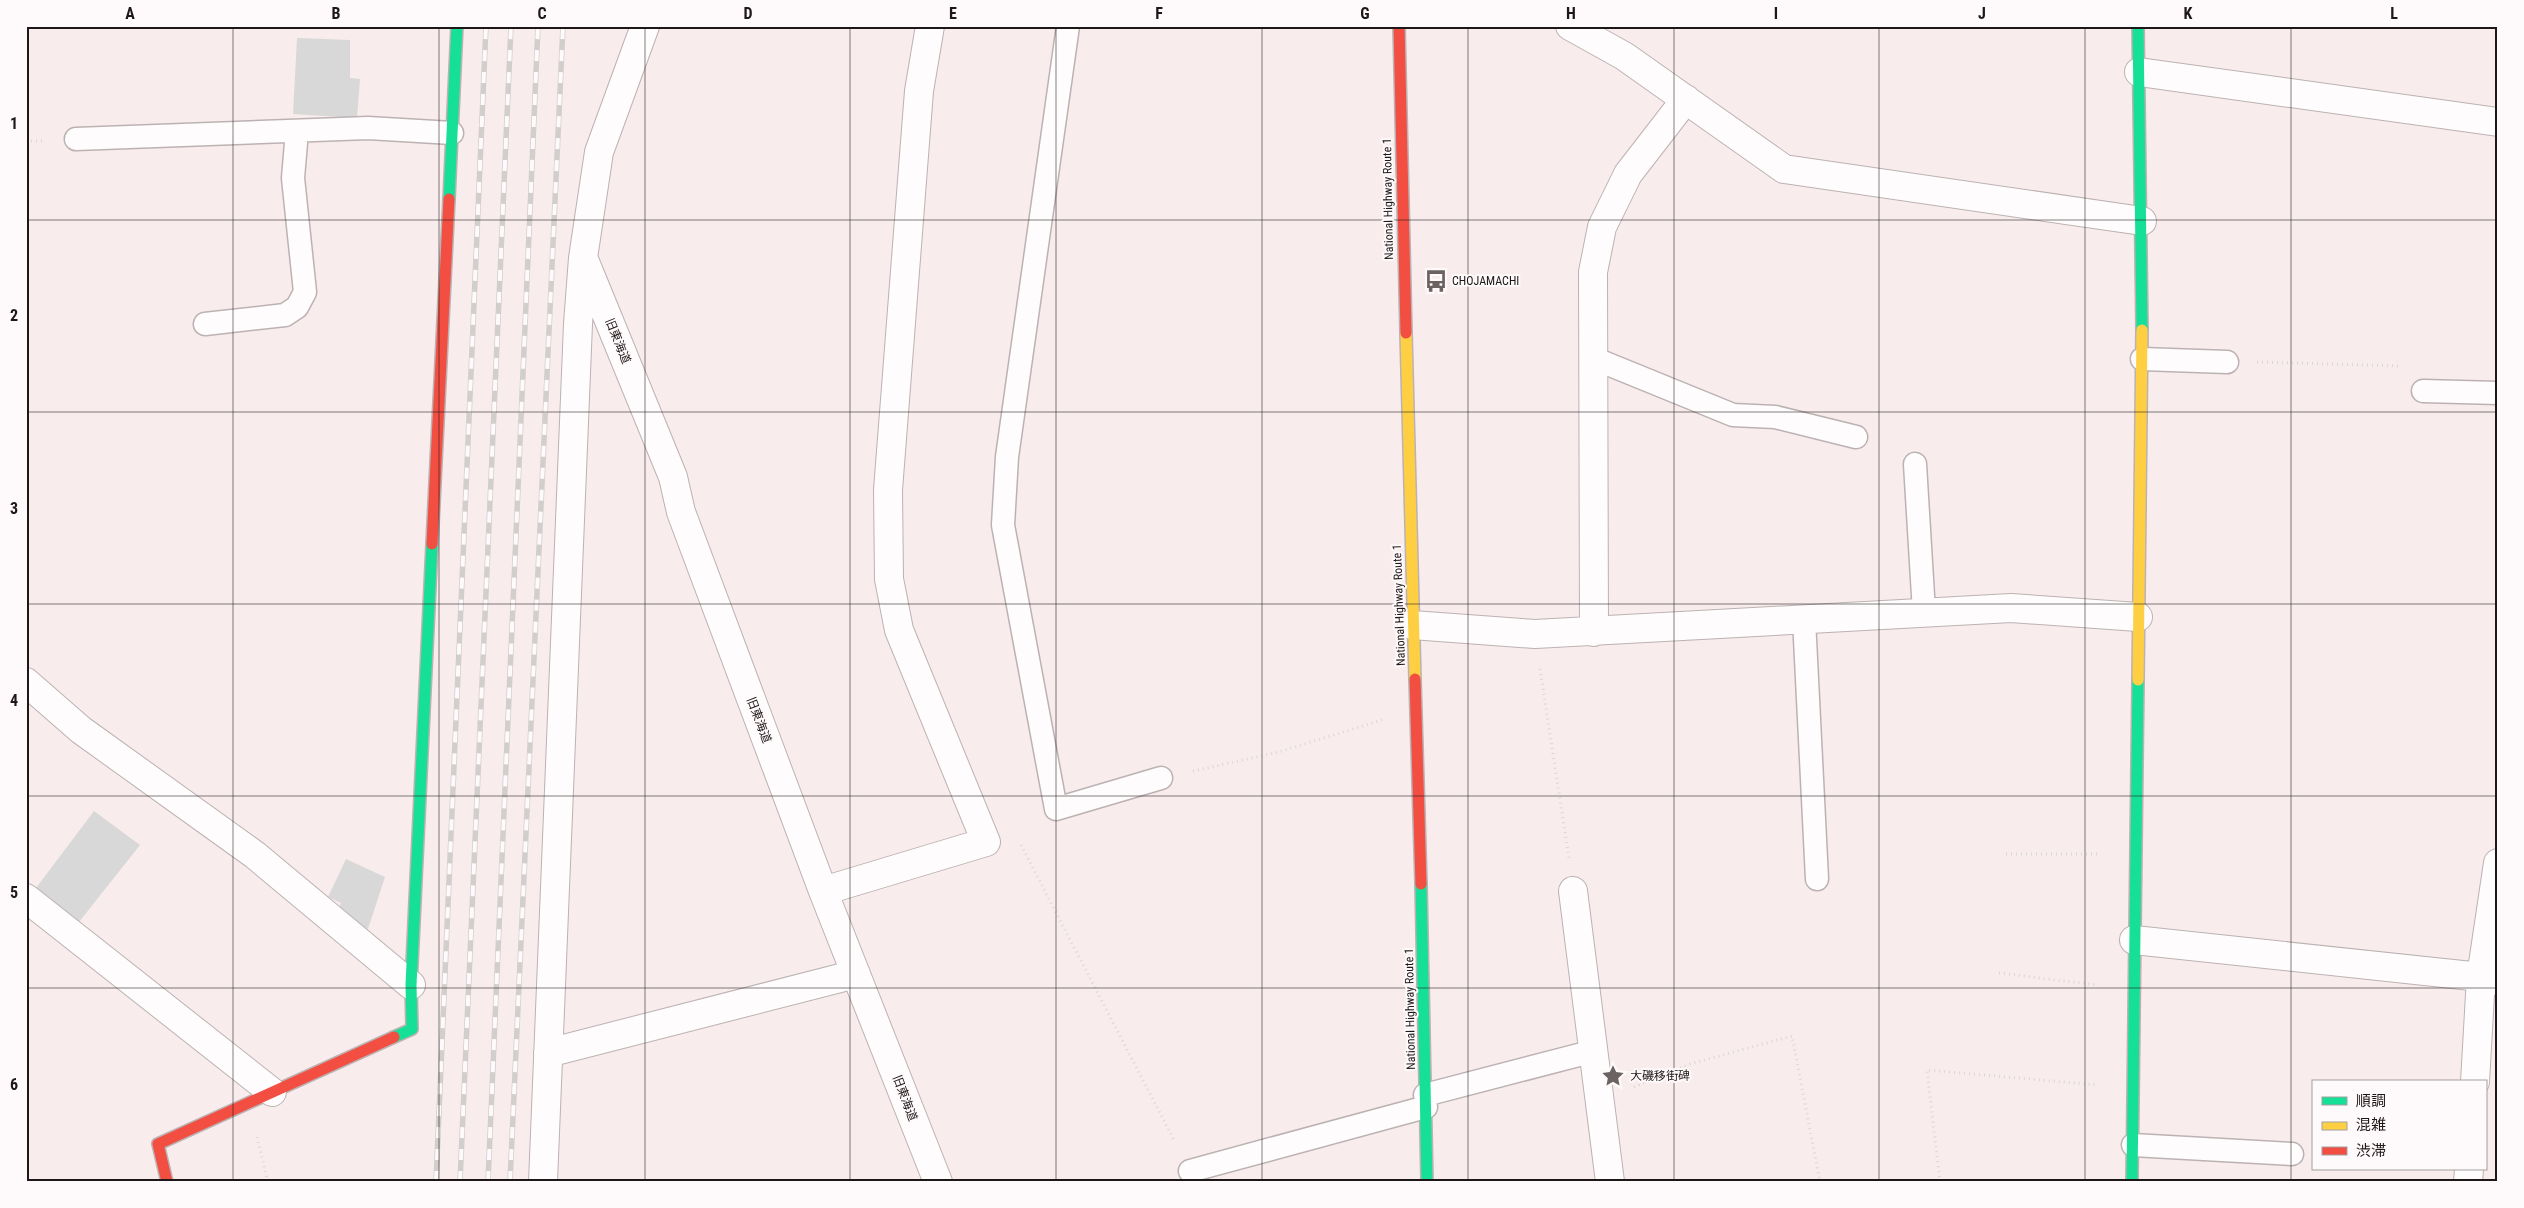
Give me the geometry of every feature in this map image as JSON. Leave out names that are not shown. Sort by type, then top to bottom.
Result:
[{"type":"main road","points":[[168,1182],[158,1144],[412,1029],[411,985],[456,26]]},
{"type":"main road","name":"National Highway Route 1","points":[[1399,26],[1412,625],[1417,708],[1427,1182]]},
{"type":"main road","points":[[2132,1182],[2142,359],[2142,221],[2138,26]]},
{"type":"street","points":[[543,1182],[578,324],[583,258],[599,152],[644,26]]},
{"type":"street","points":[[823,891],[986,842],[899,630],[889,579],[888,490],[919,91],[930,26]]},
{"type":"street","points":[[1570,26],[1624,56],[1784,170],[2142,221]]},
{"type":"street","points":[[2139,72],[2498,122]]},
{"type":"street","points":[[1594,632],[1593,272],[1602,227],[1628,174],[1686,100]]},
{"type":"street","name":"旧東海道","points":[[583,258],[673,477],[681,512],[823,891],[938,1182]]},
{"type":"street","points":[[1412,625],[1535,634],[2011,608],[2138,617]]},
{"type":"street","points":[[26,682],[81,730],[255,855],[411,985]]},
{"type":"street","points":[[2475,1080],[2490,979],[2498,863]]},
{"type":"street","points":[[1573,891],[1610,1182]]},
{"type":"street","points":[[26,898],[261,1097]]},
{"type":"street","points":[[2134,940],[2490,979]]},
{"type":"street","points":[[548,1053],[856,974]]},
{"type":"lane","points":[[1068,26],[1007,457],[1003,525],[1056,809],[1161,778]]},
{"type":"lane","points":[[76,139],[368,128],[452,132]]},
{"type":"lane","points":[[205,324],[285,315],[297,307],[306,292],[293,178],[297,131]]},
{"type":"lane","points":[[1593,358],[1733,415],[1776,417],[1856,437]]},
{"type":"lane","points":[[2142,359],[2227,362]]},
{"type":"lane","points":[[2423,391],[2498,393]]},
{"type":"lane","points":[[1915,464],[1924,612]]},
{"type":"lane","points":[[1804,619],[1817,879]]},
{"type":"lane","points":[[1190,1171],[1594,1051]]},
{"type":"lane","points":[[2133,1145],[2292,1154]]},
{"type":"path","points":[[2227,362],[2406,366],[2423,391]]},
{"type":"path","points":[[1535,634],[1573,891]]},
{"type":"path","points":[[1161,778],[1279,752],[1385,719]]},
{"type":"path","points":[[1020,842],[1190,1171]]},
{"type":"path","points":[[2006,854],[2136,854]]},
{"type":"path","points":[[1999,973],[2134,990]]},
{"type":"path","points":[[1601,1101],[1690,1064],[1792,1036],[1820,1182]]},
{"type":"path","points":[[1940,1182],[1928,1070],[2132,1088]]},
{"type":"path","points":[[261,1097],[268,1182]]},
{"type":"building","points":[[297,38],[350,40],[350,78],[360,79],[357,118],[293,114]]},
{"type":"building","points":[[94,811],[140,845],[79,922],[36,888]]},
{"type":"building","points":[[346,859],[385,877],[368,929],[336,914],[341,903],[328,897]]},
{"type":"railway","points":[[436,1182],[486,26]]},
{"type":"railway","points":[[460,1182],[511,26]]},
{"type":"railway","points":[[488,1182],[538,26]]},
{"type":"railway","points":[[510,1182],[563,26]]},
{"type":"traffic: fast","points":[[449,199],[457,26]]},
{"type":"traffic: fast","points":[[2138,26],[2142,330]]},
{"type":"traffic: fast","points":[[394,1037],[412,1029],[411,985],[432,544]]},
{"type":"traffic: fast","points":[[2132,1182],[2138,680]]},
{"type":"traffic: fast","points":[[1421,884],[1427,1182]]},
{"type":"traffic: slow","points":[[2138,680],[2142,330]]},
{"type":"traffic: slow","points":[[1406,333],[1415,679]]},
{"type":"traffic: jam","points":[[1399,26],[1406,333]]},
{"type":"traffic: jam","points":[[432,544],[449,199]]},
{"type":"traffic: jam","points":[[1415,679],[1421,884]]},
{"type":"traffic: jam","points":[[167,1182],[158,1144],[394,1037]]},
{"type":"place","name":"CHOJAMACHI","points":[[1436,281]]},
{"type":"place","name":"大磯移街碑","points":[[1613,1076]]}]
